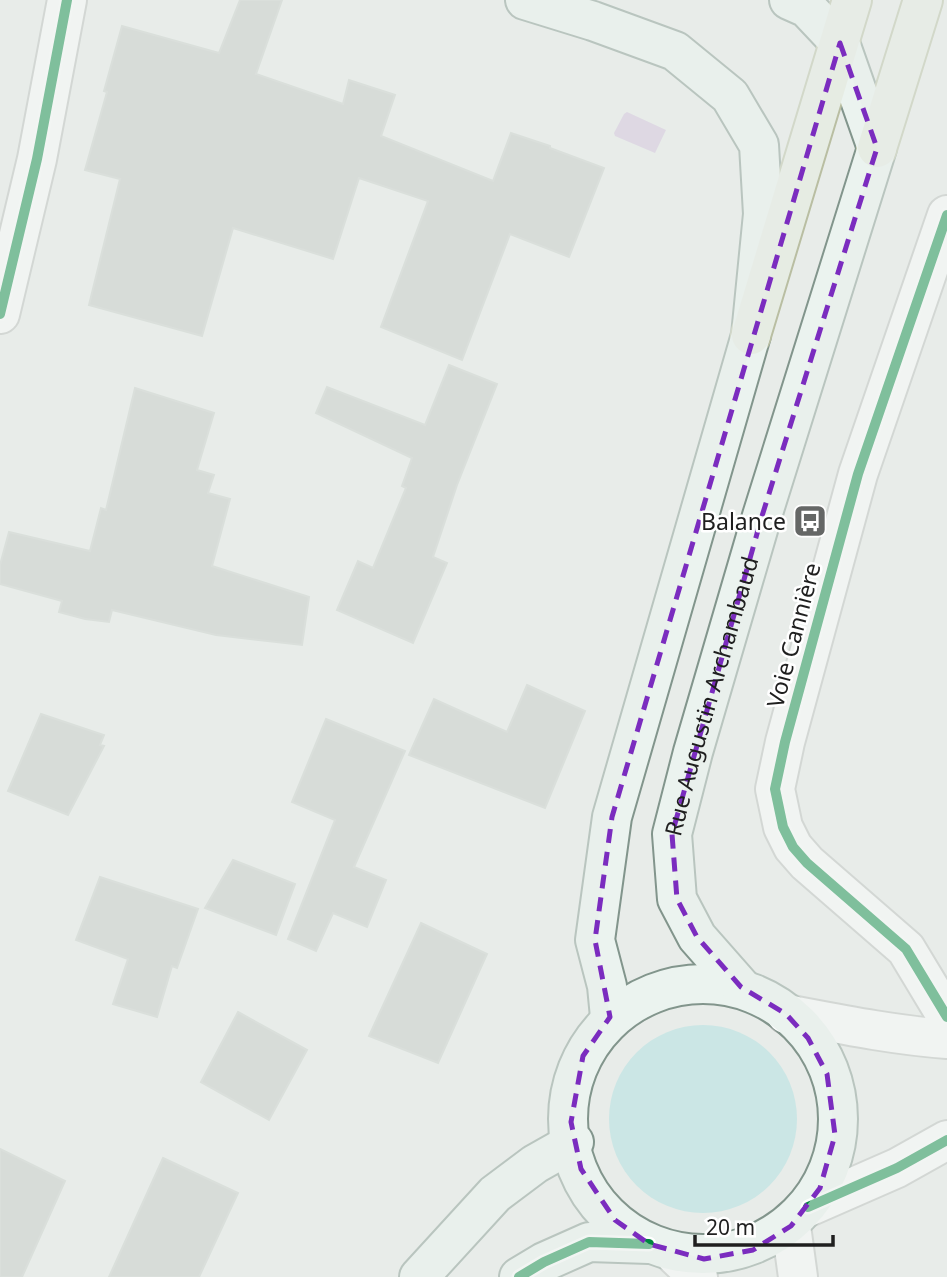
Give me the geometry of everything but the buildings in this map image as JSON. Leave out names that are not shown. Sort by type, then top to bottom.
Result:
[{"type":"highway","points":[[751,335],[852,0]]},
{"type":"highway","points":[[877,148],[923,0]]},
{"type":"main road","points":[[525,0],[675,51],[730,96],[759,145],[763,214],[751,335],[612,817],[595,940],[607,986],[610,1017]]},
{"type":"main road","points":[[789,0],[807,8],[840,43],[877,148]]},
{"type":"main road","name":"Rue Augustin Archambaud","points":[[741,987],[697,937],[677,899],[672,834],[693,752],[762,516],[877,148]]},
{"type":"main road","points":[[519,1277],[544,1262],[589,1242],[674,1259],[725,1257],[753,1250],[799,1217],[820,1188],[835,1135],[835,1109],[827,1074],[808,1038],[786,1014],[756,993],[703,979],[683,980],[659,986],[625,1003],[610,1017],[583,1056],[574,1084],[571,1122],[574,1142],[581,1169],[596,1197],[615,1220],[674,1259]]},
{"type":"main road","points":[[419,1277],[495,1194],[534,1164],[574,1142]]},
{"type":"street","points":[[0,314],[37,159],[67,0]]},
{"type":"street","name":"Voie Cannière","points":[[947,215],[858,474],[785,742],[775,789],[783,827],[793,847],[807,863],[906,949],[947,1017]]},
{"type":"street","points":[[786,1014],[926,1038],[947,1039]]},
{"type":"street","points":[[798,1277],[799,1217],[947,1140]]},
{"type":"highlighted area","points":[[840,43],[877,148],[762,516],[672,834],[677,899],[697,937],[741,987],[786,1014],[808,1038],[827,1074],[835,1135],[820,1188],[791,1226],[753,1250],[704,1259],[649,1244],[615,1220],[581,1169],[571,1122],[583,1056],[610,1017],[595,940],[612,817]]},
{"type":"shaded area","points":[[627,112],[666,130],[655,153],[615,136],[614,133]]},
{"type":"shaded area","points":[[703,1025],[739,1032],[769,1053],[790,1083],[797,1119],[790,1155],[769,1185],[739,1206],[703,1213],[667,1206],[637,1185],[616,1155],[609,1119],[616,1083],[637,1053],[667,1032]]},
{"type":"cycle path","points":[[0,314],[37,159],[67,0]]},
{"type":"cycle path","points":[[947,215],[858,474],[785,742],[775,789],[783,827],[793,847],[807,863],[906,949],[947,1017]]},
{"type":"cycle path","points":[[808,1207],[897,1168],[947,1140]]},
{"type":"cycle path","points":[[519,1277],[544,1262],[589,1242],[649,1244]]},
{"type":"place","name":"Balance","points":[[810,521]]}]
